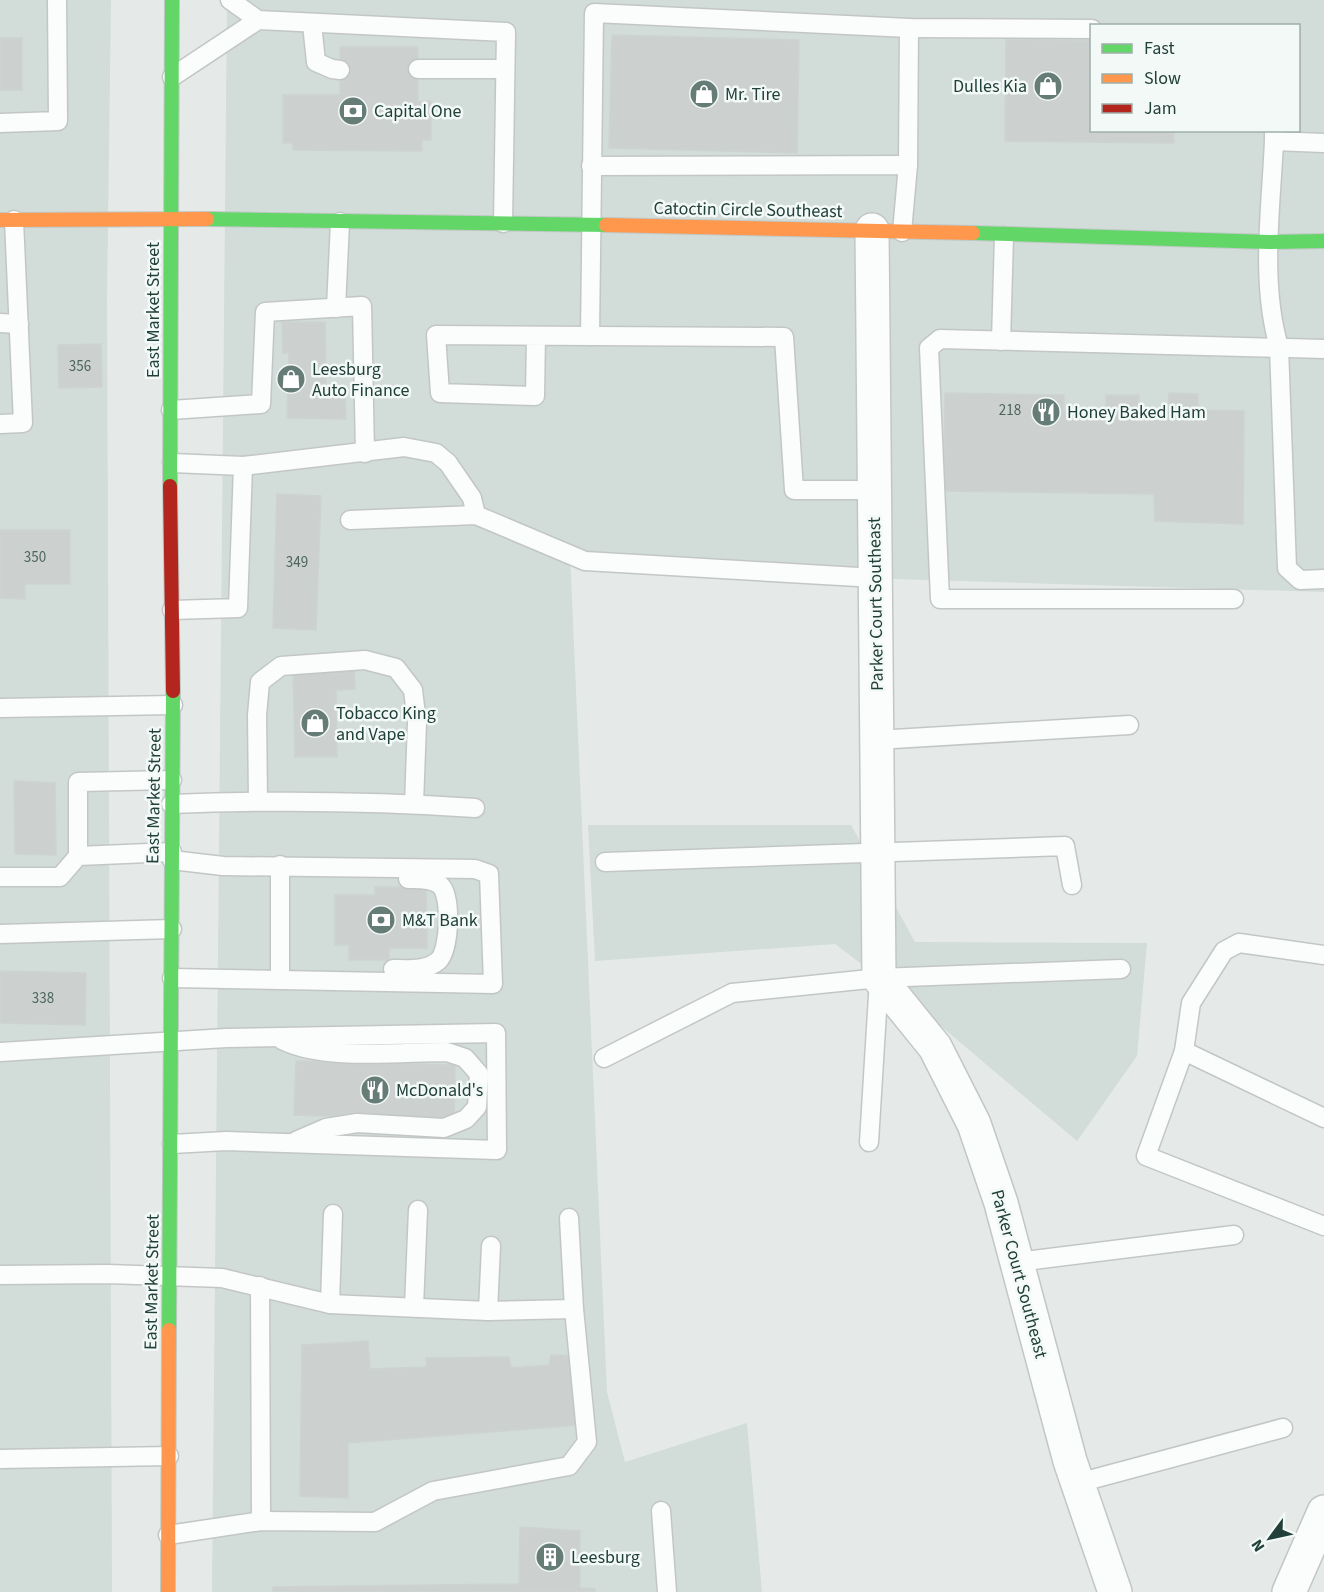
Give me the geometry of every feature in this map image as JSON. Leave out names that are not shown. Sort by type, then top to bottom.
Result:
[{"type":"main road","name":"East Market Street","points":[[168,1592],[172,1144],[171,804],[174,705],[171,410],[172,0]]},
{"type":"main road","name":"Catoctin Circle Southeast","points":[[7,220],[171,219],[503,224],[887,231],[1269,242],[1324,241]]},
{"type":"street","name":"Parker Court Southeast","points":[[887,231],[874,490],[879,978],[936,1047],[974,1124],[1001,1203],[1078,1483],[1115,1592]]},
{"type":"street","points":[[1289,1592],[1324,1512]]},
{"type":"lane","points":[[0,123],[58,121],[57,0]]},
{"type":"lane","points":[[230,0],[258,20],[506,32],[503,224]]},
{"type":"lane","points":[[590,336],[594,13],[909,28],[1090,29]]},
{"type":"lane","points":[[172,77],[258,20]]},
{"type":"lane","points":[[312,24],[316,62],[332,69],[340,69]]},
{"type":"lane","points":[[887,231],[908,165],[909,28]]},
{"type":"lane","points":[[418,69],[504,69]]},
{"type":"lane","points":[[1324,142],[1274,136],[1269,242],[1271,318],[1279,347],[1287,568],[1300,580],[1324,579]]},
{"type":"lane","points":[[591,166],[908,165]]},
{"type":"lane","points":[[0,424],[23,423],[19,324],[7,220]]},
{"type":"lane","points":[[336,308],[340,222]]},
{"type":"lane","points":[[1001,341],[1004,236]]},
{"type":"lane","points":[[171,410],[261,404],[265,312],[362,306],[365,453]]},
{"type":"lane","points":[[0,323],[19,324]]},
{"type":"lane","points":[[536,336],[535,396],[440,393],[436,335],[784,337],[794,490],[874,490]]},
{"type":"lane","points":[[1234,599],[940,599],[929,348],[940,339],[1324,349]]},
{"type":"lane","points":[[172,463],[243,466],[404,447],[436,453],[448,463],[472,498],[476,516]]},
{"type":"lane","points":[[172,610],[238,608],[243,466]]},
{"type":"lane","points":[[350,520],[476,516],[585,561],[875,578]]},
{"type":"lane","points":[[258,801],[257,715],[260,682],[281,666],[365,660],[396,668],[412,690],[417,723],[414,804]]},
{"type":"lane","points":[[0,708],[174,705]]},
{"type":"lane","points":[[877,740],[1129,725]]},
{"type":"lane","points":[[0,877],[60,877],[78,856],[78,782],[172,780]]},
{"type":"lane","points":[[171,804],[258,801],[414,804],[474,808]]},
{"type":"lane","points":[[605,862],[1065,846],[1072,885]]},
{"type":"lane","points":[[78,856],[172,856],[223,866],[476,869],[489,874],[493,984],[280,978],[172,978]]},
{"type":"lane","points":[[280,865],[280,978]]},
{"type":"lane","points":[[338,980],[369,969],[415,969],[430,966],[439,961],[446,948],[447,898],[441,886],[431,880],[379,877],[350,867]]},
{"type":"lane","points":[[0,934],[172,928]]},
{"type":"lane","points":[[1324,955],[1239,943],[1224,951],[1191,1003],[1184,1051],[1146,1156],[1324,1226]]},
{"type":"lane","points":[[603,1058],[732,993],[879,978],[1121,969]]},
{"type":"lane","name":"Parker Court Southeast","points":[[869,1142],[879,978]]},
{"type":"lane","points":[[0,1052],[170,1040],[496,1033],[497,1150],[226,1141],[172,1144]]},
{"type":"lane","points":[[276,1037],[298,1048],[320,1052],[447,1052],[465,1058],[479,1074],[477,1107],[456,1125],[444,1128],[357,1124],[326,1128],[292,1143]]},
{"type":"lane","points":[[1184,1051],[1324,1118]]},
{"type":"lane","points":[[414,1307],[418,1210]]},
{"type":"lane","points":[[330,1304],[333,1214]]},
{"type":"lane","points":[[168,1535],[261,1521],[375,1522],[433,1491],[570,1466],[587,1442],[574,1309],[569,1218]]},
{"type":"lane","points":[[1017,1262],[1234,1235]]},
{"type":"lane","points":[[488,1311],[491,1246]]},
{"type":"lane","points":[[0,1275],[222,1278],[330,1304],[488,1311],[574,1309]]},
{"type":"lane","points":[[260,1286],[261,1521]]},
{"type":"lane","points":[[1078,1483],[1283,1428]]},
{"type":"lane","points":[[0,1459],[169,1456]]},
{"type":"lane","points":[[660,1511],[667,1592]]},
{"type":"shaded area","points":[[0,0],[111,0],[107,298],[112,1592],[0,1592]]},
{"type":"shaded area","points":[[227,0],[1324,0],[1324,592],[894,579],[570,554],[607,1392],[625,1462],[747,1423],[762,1592],[212,1592]]},
{"type":"shaded area","points":[[588,825],[851,825],[915,942],[1147,943],[1137,1056],[1077,1141],[917,1006],[835,944],[595,961]]},
{"type":"building","name":"Mr. Tire","points":[[612,35],[799,40],[797,153],[609,148]]},
{"type":"building","points":[[0,38],[22,38],[22,90],[0,90]]},
{"type":"building","name":"Dulles Kia","points":[[1006,39],[1090,41],[1090,132],[1174,132],[1174,143],[1005,141]]},
{"type":"building","points":[[340,47],[418,47],[418,102],[431,101],[431,140],[422,140],[422,151],[293,150],[293,143],[283,143],[283,95],[340,95]]},
{"type":"building","points":[[282,322],[325,322],[326,394],[345,395],[346,419],[287,418],[289,353],[283,353]]},
{"type":"building","points":[[101,344],[102,387],[59,388],[58,345]]},
{"type":"building","points":[[945,393],[1064,395],[1064,412],[1106,413],[1106,395],[1139,395],[1139,411],[1168,412],[1169,393],[1198,394],[1198,410],[1244,411],[1243,524],[1155,521],[1154,494],[944,491]]},
{"type":"building","points":[[277,494],[321,496],[316,630],[273,628]]},
{"type":"building","points":[[0,530],[70,530],[70,584],[25,584],[25,599],[0,598]]},
{"type":"building","name":"Tobacco King and Vape","points":[[354,666],[355,689],[336,690],[337,757],[295,757],[293,667]]},
{"type":"building","points":[[14,781],[55,783],[56,855],[15,854]]},
{"type":"building","name":"M&T Bank","points":[[375,887],[426,887],[427,948],[389,948],[389,960],[349,960],[349,945],[335,945],[335,895],[375,895]]},
{"type":"building","points":[[0,971],[86,973],[85,1025],[0,1023]]},
{"type":"building","name":"McDonald's","points":[[296,1061],[455,1065],[454,1120],[294,1115]]},
{"type":"building","points":[[368,1341],[370,1369],[427,1367],[426,1358],[509,1357],[511,1368],[549,1365],[551,1355],[578,1356],[580,1425],[348,1443],[348,1498],[300,1496],[302,1345]]},
{"type":"building","name":"Leesburg","points":[[520,1527],[580,1531],[580,1588],[595,1589],[595,1592],[273,1592],[273,1587],[519,1584]]},
{"type":"traffic: fast","points":[[170,486],[172,0]]},
{"type":"traffic: fast","points":[[207,219],[606,225]]},
{"type":"traffic: fast","points":[[973,233],[1269,242],[1324,241]]},
{"type":"traffic: fast","points":[[169,1330],[173,691]]},
{"type":"traffic: slow","points":[[0,220],[207,219]]},
{"type":"traffic: slow","points":[[606,225],[973,233]]},
{"type":"traffic: slow","points":[[168,1592],[169,1330]]},
{"type":"traffic: jam","points":[[170,486],[173,691]]},
{"type":"place","name":"Dulles Kia","points":[[1048,86]]},
{"type":"place","name":"Mr. Tire","points":[[704,94]]},
{"type":"place","name":"Capital One","points":[[353,111]]},
{"type":"place","name":"Leesburg Auto Finance","points":[[291,379]]},
{"type":"place","name":"Honey Baked Ham","points":[[1046,412]]},
{"type":"place","name":"Tobacco King and Vape","points":[[315,723]]},
{"type":"place","name":"M&T Bank","points":[[381,920]]},
{"type":"place","name":"McDonald's","points":[[375,1090]]},
{"type":"place","name":"Leesburg","points":[[550,1557]]}]
